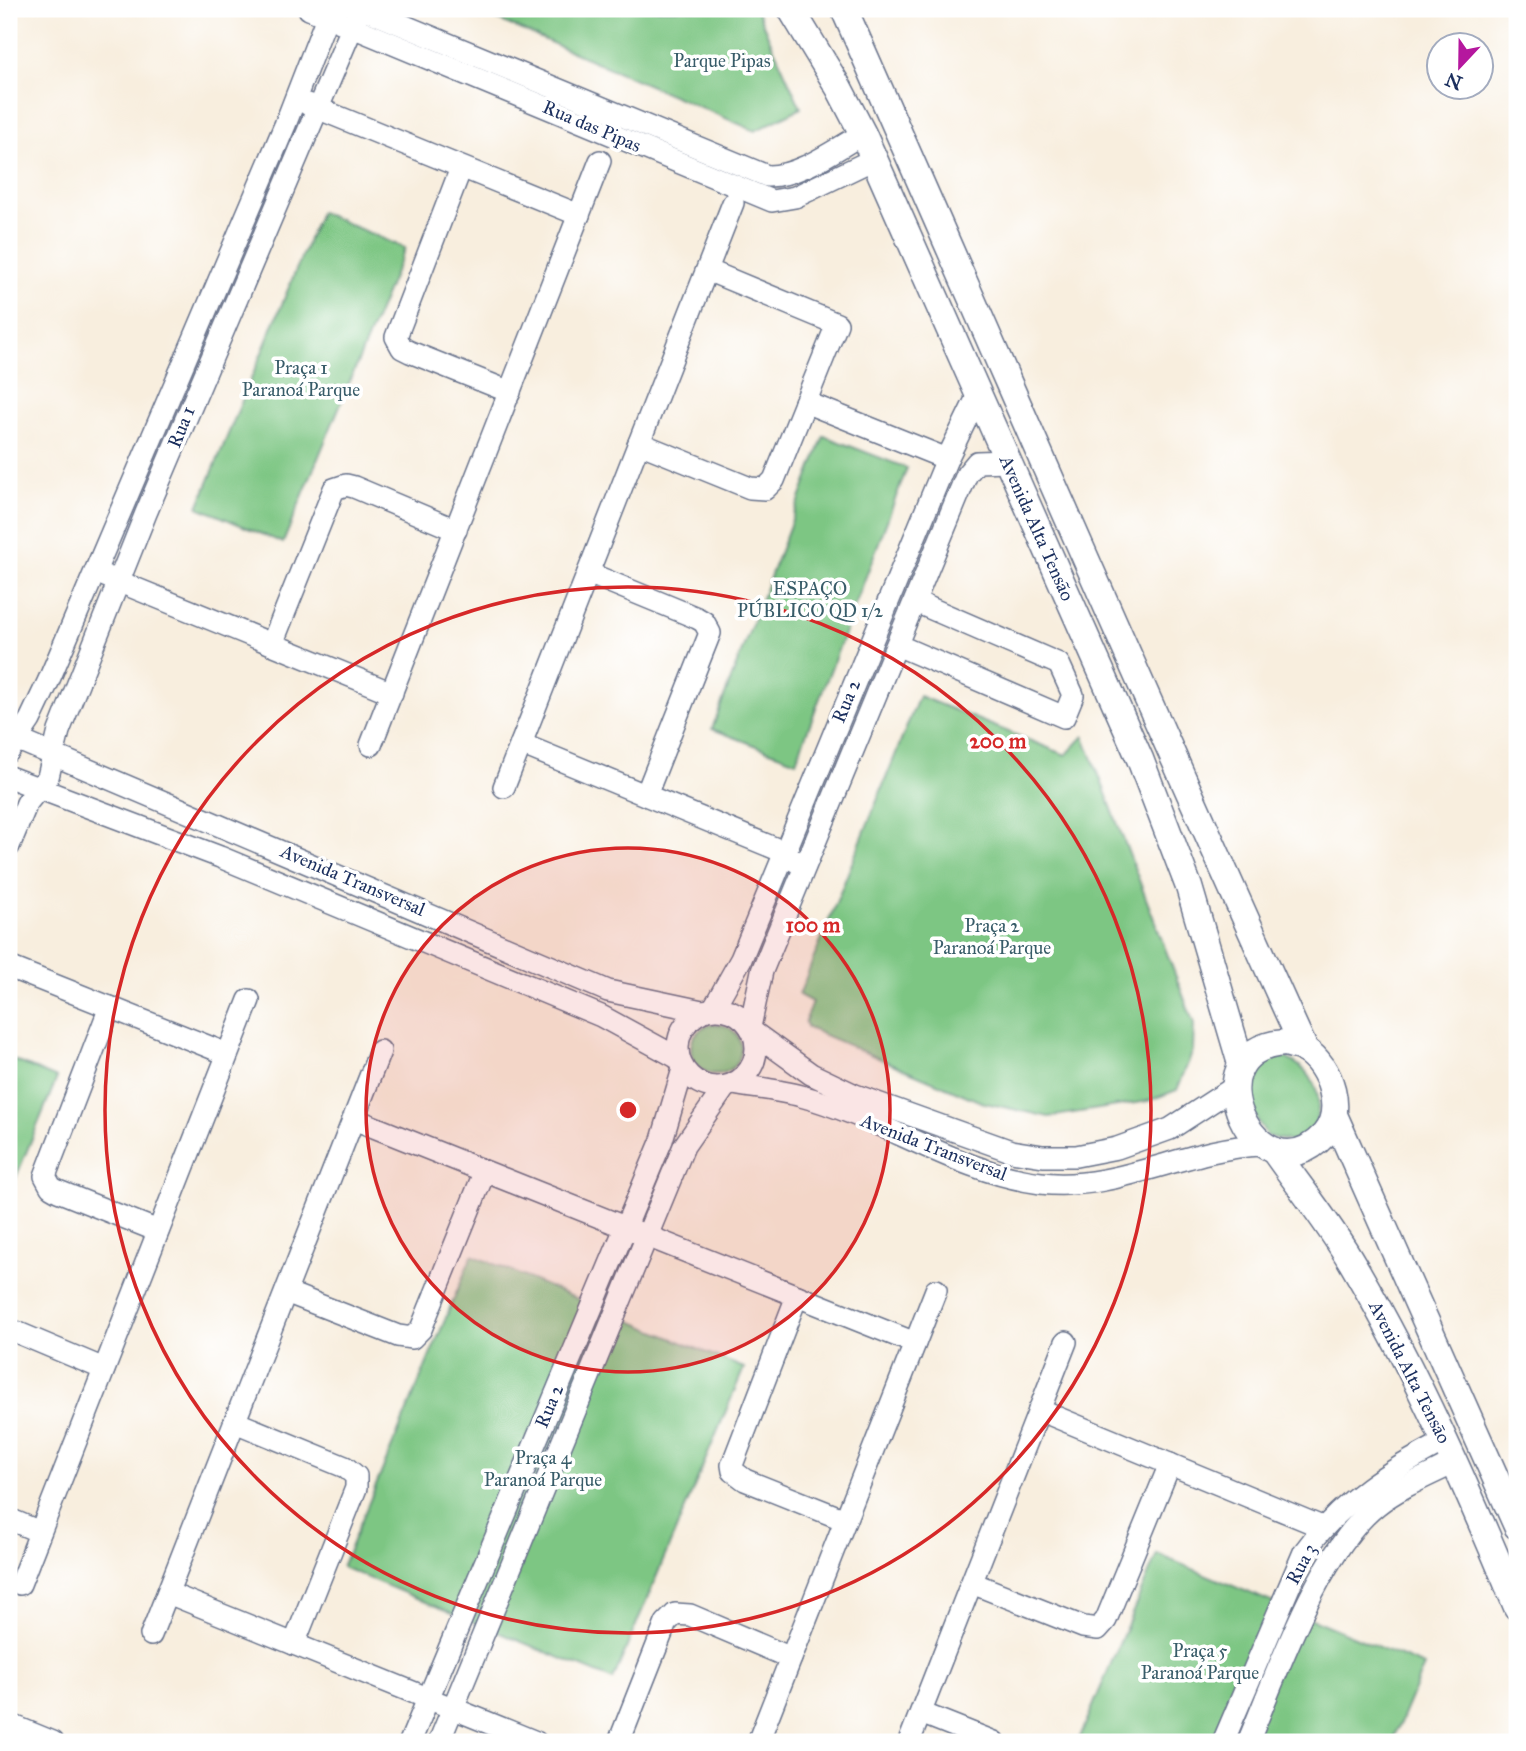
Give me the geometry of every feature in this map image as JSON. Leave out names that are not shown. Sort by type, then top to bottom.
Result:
[{"type":"street","name":"Avenida Alta Tensão","points":[[791,9],[839,88],[863,134],[1140,760],[1189,887],[1237,1076]]},
{"type":"street","name":"Avenida Alta Tensão","points":[[844,9],[1082,545],[1169,751],[1305,1050]]},
{"type":"street","name":"Rua das Pipas","points":[[322,11],[359,15],[767,176],[780,176],[801,168],[863,134]]},
{"type":"street","name":"Rua 1","points":[[11,742],[30,720],[48,682],[295,100],[322,11]]},
{"type":"street","name":"Rua das Pipas","points":[[359,15],[772,201],[795,197],[874,159]]},
{"type":"street","name":"Rua 1","points":[[9,846],[27,803],[42,788],[55,754],[59,731],[189,409],[359,15]]},
{"type":"street","points":[[295,100],[579,215]]},
{"type":"street","points":[[371,745],[600,162]]},
{"type":"street","points":[[461,168],[396,337],[402,348],[410,352],[510,392]]},
{"type":"street","points":[[504,787],[733,203]]},
{"type":"street","points":[[639,443],[750,488],[765,489],[774,480],[837,324],[706,270]]},
{"type":"street","name":"Rua 2","points":[[707,1010],[741,959],[947,458],[979,393]]},
{"type":"street","points":[[805,402],[947,458]]},
{"type":"street","name":"Rua 2","points":[[751,1029],[762,971],[970,469],[977,462],[1008,461]]},
{"type":"street","points":[[272,644],[334,489],[346,485],[354,487],[456,530]]},
{"type":"street","points":[[93,572],[392,693]]},
{"type":"street","points":[[588,573],[698,618],[709,627],[710,633],[646,795]]},
{"type":"street","points":[[897,645],[1064,717],[1073,695],[1059,664],[916,602]]},
{"type":"street","name":"Avenida Transversal","points":[[11,742],[55,754],[608,990],[734,1013],[811,1074],[855,1095],[1011,1151],[1044,1156],[1076,1156],[1117,1148],[1170,1129],[1237,1076]]},
{"type":"street","points":[[521,744],[784,852],[804,869]]},
{"type":"street","name":"Avenida Transversal","points":[[9,778],[28,787],[42,788],[233,862],[601,1016],[681,1063],[701,1084],[729,1085],[802,1096],[1005,1176],[1042,1183],[1077,1184],[1228,1147],[1268,1148]]},
{"type":"street","points":[[9,967],[228,1054]]},
{"type":"street","points":[[20,1584],[249,1000]]},
{"type":"street","points":[[110,1007],[45,1176],[51,1187],[58,1191],[158,1231]]},
{"type":"street","points":[[681,1063],[677,1047],[684,1025],[707,1010]]},
{"type":"street","points":[[729,1085],[751,1068],[756,1044],[751,1029]]},
{"type":"street","points":[[1285,1043],[1305,1050],[1323,1068],[1335,1101],[1330,1128],[1312,1147],[1300,1152],[1268,1148],[1241,1117],[1237,1076],[1260,1048],[1285,1043]]},
{"type":"street","points":[[151,1635],[380,1051]]},
{"type":"street","name":"Rua 2","points":[[410,1742],[662,1140],[681,1063]]},
{"type":"street","name":"Rua 2","points":[[439,1742],[649,1237],[684,1146],[729,1085]]},
{"type":"street","name":"Avenida Alta Tensāo","points":[[1334,1115],[1517,1526]]},
{"type":"street","points":[[354,1119],[915,1343]]},
{"type":"street","name":"Avenida Alta Tensāo","points":[[1268,1148],[1352,1262],[1399,1346],[1451,1452],[1517,1607]]},
{"type":"street","points":[[286,1292],[398,1336],[412,1338],[421,1329],[484,1173]]},
{"type":"street","points":[[758,1742],[936,1290]]},
{"type":"street","points":[[797,1296],[732,1465],[733,1471],[745,1480],[845,1520]]},
{"type":"street","points":[[9,1329],[104,1369]]},
{"type":"street","points":[[909,1742],[1066,1342]]},
{"type":"street","points":[[1039,1410],[1322,1527]]},
{"type":"street","points":[[235,1422],[345,1466],[356,1476],[358,1482],[293,1644]]},
{"type":"street","name":"Rua 3","points":[[1223,1742],[1304,1552],[1322,1527],[1379,1477],[1451,1452]]},
{"type":"street","name":"Rua 3","points":[[1248,1742],[1298,1628],[1340,1542],[1378,1505],[1451,1452]]},
{"type":"street","points":[[972,1583],[1083,1627],[1098,1629],[1106,1620],[1170,1464]]},
{"type":"street","points":[[9,1519],[40,1532]]},
{"type":"street","points":[[168,1593],[536,1742]]},
{"type":"street","points":[[619,1742],[666,1623],[675,1614],[690,1615],[791,1658]]},
{"type":"street","points":[[921,1713],[993,1742]]},
{"type":"street","points":[[9,1724],[53,1742]]},
{"type":"green space","name":"Parque Pipas","points":[[473,9],[756,9],[801,108],[755,131]]},
{"type":"green space","name":"Praça 1 Paranoá Parque","points":[[320,212],[405,248],[283,543],[198,507]]},
{"type":"green space","name":"ESPAÇO PÚBLICO QD 1/2","points":[[824,436],[907,468],[796,761],[712,729]]},
{"type":"green space","name":"Praça 2 Paranoá Parque","points":[[919,696],[1066,755],[1084,736],[1194,1024],[1193,1051],[1177,1090],[1148,1101],[1049,1117],[981,1102],[808,1028],[805,1022],[812,1002],[799,995]]},
{"type":"green space","points":[[716,1024],[734,1031],[741,1049],[734,1067],[716,1074],[698,1067],[691,1049],[698,1031]]},
{"type":"green space","points":[[1283,1057],[1303,1069],[1315,1085],[1317,1095],[1314,1128],[1292,1142],[1267,1136],[1247,1097],[1248,1078],[1260,1058]]},
{"type":"green space","points":[[9,1058],[57,1078],[9,1194]]},
{"type":"green space","name":"Praça 4 Paranoá Parque","points":[[472,1255],[744,1368],[613,1680],[342,1567]]},
{"type":"green space","name":"Praça 5 Paranoá Parque","points":[[1157,1554],[1424,1666],[1392,1742],[1078,1742]]}]
